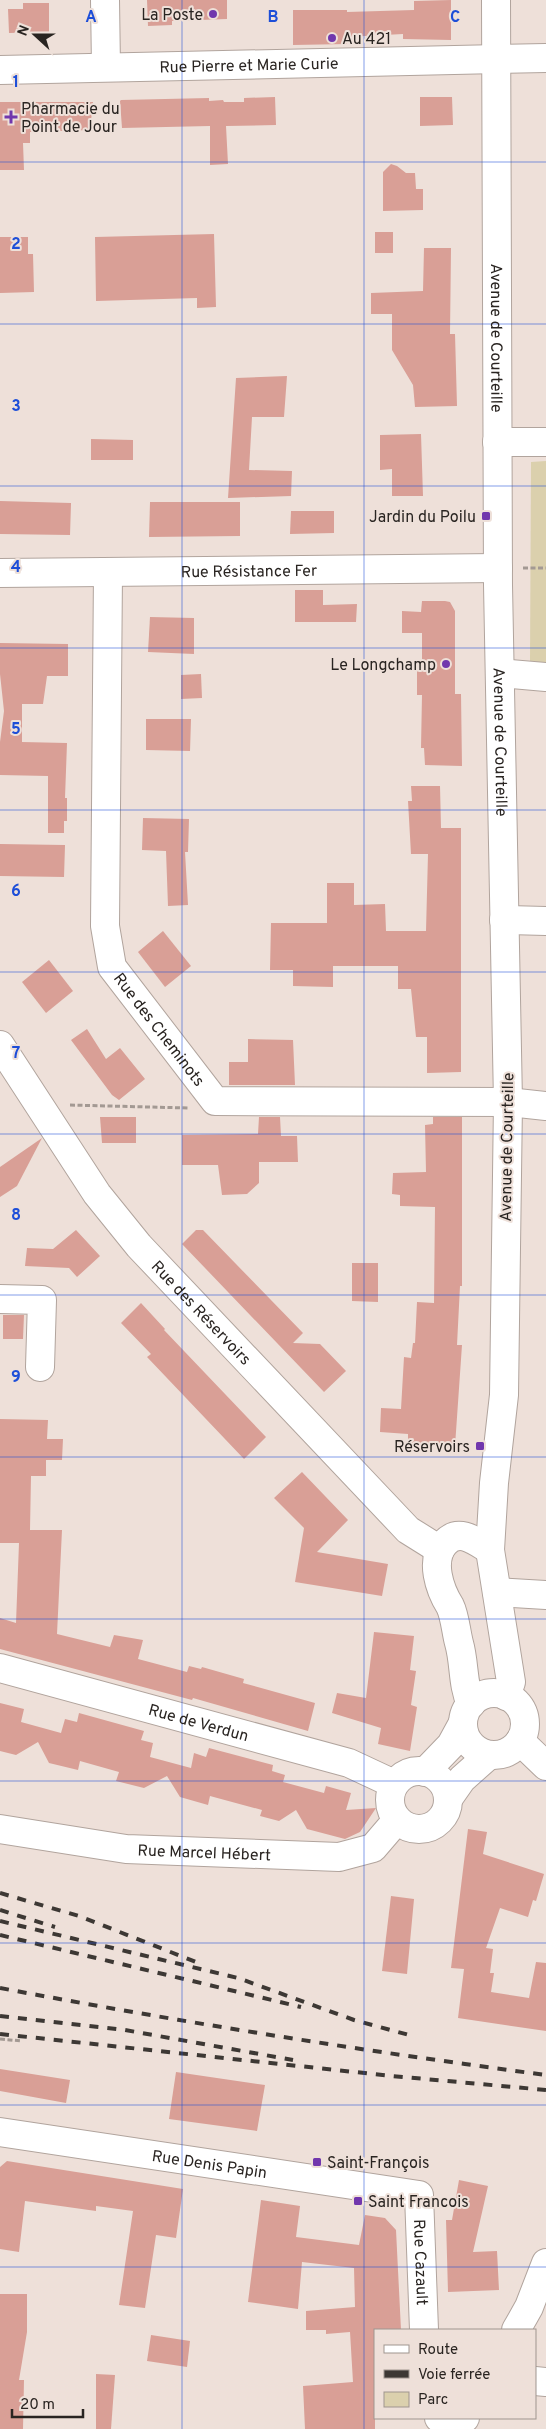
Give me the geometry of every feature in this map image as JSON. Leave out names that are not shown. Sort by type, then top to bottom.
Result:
[{"type":"street","points":[[105,0],[106,67]]},
{"type":"street","name":"Avenue de Courteille","points":[[496,0],[498,568],[508,1102],[504,1395],[494,1483],[490,1550],[511,1682],[506,1696]]},
{"type":"street","name":"Rue Pierre et Marie Curie","points":[[0,70],[496,57],[546,58]]},
{"type":"street","points":[[497,442],[546,442]]},
{"type":"street","name":"Rue Résistance Fer","points":[[0,572],[498,568]]},
{"type":"street","name":"Rue des Cheminots","points":[[108,572],[105,926],[112,966],[215,1101],[508,1102],[546,1106]]},
{"type":"street","points":[[500,673],[546,677]]},
{"type":"street","points":[[504,920],[546,921]]},
{"type":"street","name":"Rue des Réservoirs","points":[[0,1045],[97,1194],[139,1246],[408,1530],[450,1543]]},
{"type":"street","points":[[0,1299],[42,1300],[40,1367]]},
{"type":"street","name":"Avenue de Courteille","points":[[490,1755],[476,1750],[469,1744],[464,1735],[467,1713],[461,1650],[449,1604],[437,1570],[436,1560],[494,1483]]},
{"type":"street","points":[[450,1543],[467,1536],[490,1550]]},
{"type":"street","points":[[497,1592],[546,1595]]},
{"type":"street","name":"Rue de Verdun","points":[[0,1668],[349,1763],[394,1784]]},
{"type":"street","points":[[425,1772],[451,1745],[467,1713],[483,1695],[492,1693],[506,1696],[518,1705],[523,1713],[525,1723],[520,1741],[505,1754],[490,1755],[462,1779],[448,1799],[444,1816],[431,1827],[413,1829],[397,1820],[389,1803],[394,1784],[408,1773],[425,1772],[432,1774],[443,1784],[448,1799]]},
{"type":"street","points":[[520,1741],[546,1766]]},
{"type":"street","name":"Rue Marcel Hébert","points":[[0,1829],[126,1849],[339,1857],[374,1848],[397,1820]]},
{"type":"street","name":"Rue Denis Papin","points":[[0,2132],[419,2195]]},
{"type":"street","name":"Rue Cazault","points":[[419,2195],[424,2329]]},
{"type":"street","points":[[517,2329],[529,2307],[546,2263]]},
{"type":"path","points":[[44,1112],[56,1105],[191,1108],[215,1101]]},
{"type":"path","points":[[0,2039],[22,2041]]},
{"type":"green space","points":[[546,461],[546,665],[530,663],[531,462]]},
{"type":"building","points":[[147,0],[227,0],[227,19],[172,21],[172,25],[148,26]]},
{"type":"building","points":[[451,0],[451,40],[403,39],[403,34],[347,37],[347,44],[293,45],[293,10],[347,10],[347,12],[414,10],[414,1]]},
{"type":"building","points":[[23,3],[49,3],[49,32],[9,33],[8,9],[23,9]]},
{"type":"building","points":[[275,97],[276,125],[226,126],[228,164],[210,165],[210,126],[122,128],[121,100],[209,98],[209,101],[244,102],[244,98]]},
{"type":"building","points":[[420,97],[452,97],[453,125],[420,126]]},
{"type":"building","points":[[0,102],[93,102],[90,130],[30,132],[30,143],[23,143],[24,170],[0,170]]},
{"type":"building","points":[[391,164],[406,173],[415,173],[416,189],[423,189],[423,210],[383,211],[383,172]]},
{"type":"building","points":[[375,232],[393,232],[393,253],[375,253]]},
{"type":"building","points":[[214,234],[216,307],[197,308],[197,298],[96,301],[95,237]]},
{"type":"building","points":[[0,237],[28,237],[28,254],[33,254],[34,292],[0,293]]},
{"type":"building","points":[[424,248],[451,248],[450,334],[455,334],[457,406],[415,407],[413,385],[392,350],[392,314],[371,314],[371,293],[423,291]]},
{"type":"building","points":[[287,376],[284,417],[252,417],[249,470],[292,471],[291,496],[228,498],[236,378]]},
{"type":"building","points":[[421,434],[423,496],[392,496],[392,469],[380,470],[380,435]]},
{"type":"building","points":[[91,439],[133,440],[133,460],[91,460]]},
{"type":"building","points":[[0,501],[71,503],[70,535],[0,534]]},
{"type":"building","points":[[150,502],[240,502],[240,536],[149,537]]},
{"type":"building","points":[[291,511],[334,511],[334,533],[290,534]]},
{"type":"building","points":[[295,590],[323,590],[323,605],[357,604],[356,622],[295,622]]},
{"type":"building","points":[[422,601],[450,602],[455,611],[455,694],[461,694],[462,766],[425,765],[424,748],[421,748],[422,695],[417,695],[417,671],[422,670],[422,633],[402,633],[402,611],[421,612]]},
{"type":"building","points":[[150,617],[194,618],[194,654],[148,652]]},
{"type":"building","points":[[0,643],[68,644],[68,676],[47,676],[43,704],[22,704],[22,742],[67,743],[65,798],[67,798],[67,821],[64,821],[64,833],[48,833],[48,776],[0,775],[0,742],[4,711],[0,674]]},
{"type":"building","points":[[201,674],[202,698],[181,699],[181,675]]},
{"type":"building","points":[[146,719],[191,719],[190,751],[146,750]]},
{"type":"building","points":[[411,786],[440,786],[441,828],[461,828],[461,1072],[427,1073],[427,1037],[416,1037],[411,989],[398,989],[398,966],[333,966],[333,987],[293,986],[293,970],[270,970],[271,923],[327,923],[327,883],[354,883],[354,905],[385,904],[386,931],[426,931],[428,854],[411,854],[408,801],[412,801]]},
{"type":"building","points":[[143,818],[189,819],[188,852],[185,852],[188,905],[168,906],[166,851],[142,850]]},
{"type":"building","points":[[0,844],[65,845],[64,877],[0,876]]},
{"type":"building","points":[[163,931],[191,966],[165,987],[138,952]]},
{"type":"building","points":[[49,960],[73,991],[46,1013],[22,982]]},
{"type":"building","points":[[87,1029],[106,1059],[120,1048],[145,1079],[119,1100],[112,1095],[71,1040]]},
{"type":"building","points":[[248,1039],[293,1040],[295,1085],[229,1085],[229,1062],[248,1062]]},
{"type":"building","points":[[100,1117],[136,1117],[136,1143],[102,1143]]},
{"type":"building","points":[[259,1117],[280,1117],[281,1136],[297,1136],[298,1162],[259,1162],[259,1183],[247,1194],[222,1195],[218,1165],[182,1165],[182,1135],[258,1134]]},
{"type":"building","points":[[433,1117],[462,1117],[462,1286],[460,1286],[457,1345],[462,1345],[455,1446],[408,1443],[408,1434],[380,1432],[381,1408],[401,1409],[404,1357],[411,1358],[413,1343],[415,1343],[417,1302],[434,1303],[435,1207],[400,1206],[400,1195],[392,1194],[393,1173],[426,1172],[425,1125],[433,1124]]},
{"type":"building","points":[[42,1138],[17,1186],[0,1197],[0,1167]]},
{"type":"building","points":[[76,1230],[100,1256],[77,1277],[69,1268],[25,1266],[27,1248],[53,1249]]},
{"type":"building","points":[[196,1230],[203,1230],[303,1333],[293,1343],[320,1344],[346,1371],[324,1392],[182,1244]]},
{"type":"building","points":[[352,1263],[378,1263],[378,1302],[352,1301]]},
{"type":"building","points":[[141,1303],[164,1330],[266,1437],[244,1459],[147,1357],[151,1354],[121,1323]]},
{"type":"building","points":[[3,1315],[24,1315],[23,1339],[3,1339]]},
{"type":"building","points":[[0,1419],[48,1420],[47,1439],[63,1439],[62,1460],[46,1460],[46,1476],[31,1476],[30,1530],[62,1530],[57,1634],[110,1647],[114,1635],[143,1640],[138,1659],[187,1672],[189,1666],[201,1669],[202,1667],[244,1679],[243,1683],[315,1703],[308,1731],[193,1698],[192,1700],[0,1649],[0,1618],[16,1623],[19,1543],[0,1543]]},
{"type":"building","points":[[302,1472],[348,1520],[317,1552],[388,1564],[382,1596],[295,1582],[304,1528],[274,1498]]},
{"type":"building","points":[[374,1632],[414,1636],[410,1670],[416,1671],[411,1705],[417,1707],[410,1751],[378,1744],[381,1728],[332,1713],[337,1693],[366,1698]]},
{"type":"building","points":[[0,1703],[24,1709],[21,1722],[61,1733],[65,1719],[77,1722],[79,1713],[144,1731],[141,1740],[153,1743],[150,1757],[191,1768],[194,1753],[206,1757],[209,1748],[273,1765],[272,1771],[285,1775],[283,1782],[324,1793],[326,1786],[351,1793],[346,1810],[376,1808],[360,1832],[345,1839],[307,1829],[296,1810],[279,1821],[260,1816],[262,1810],[210,1796],[208,1805],[180,1797],[167,1776],[144,1788],[116,1781],[119,1772],[80,1761],[78,1770],[49,1763],[38,1742],[16,1755],[0,1751]]},
{"type":"building","points":[[468,1829],[487,1832],[483,1854],[544,1874],[536,1901],[533,1900],[528,1917],[500,1908],[486,1948],[493,1949],[490,1973],[494,1973],[491,1992],[529,1998],[536,1962],[546,1963],[546,2031],[458,2018],[464,1969],[451,1968]]},
{"type":"building","points":[[391,1896],[414,1899],[407,1974],[382,1971]]},
{"type":"building","points":[[0,2069],[70,2080],[66,2103],[0,2091]]},
{"type":"building","points":[[176,2072],[265,2085],[257,2131],[169,2119]]},
{"type":"building","points":[[7,2161],[183,2189],[176,2238],[156,2235],[145,2308],[119,2305],[133,2211],[96,2206],[96,2211],[25,2201],[19,2252],[0,2249],[0,2167]]},
{"type":"building","points":[[459,2180],[488,2186],[473,2252],[497,2251],[499,2290],[448,2292],[446,2220],[452,2220]]},
{"type":"building","points":[[261,2200],[300,2206],[296,2237],[359,2245],[365,2215],[385,2218],[396,2230],[401,2329],[374,2329],[375,2429],[305,2429],[303,2386],[353,2382],[350,2332],[326,2334],[326,2330],[306,2330],[306,2311],[355,2307],[354,2268],[302,2262],[298,2309],[248,2302]]},
{"type":"building","points":[[0,2294],[27,2294],[27,2332],[19,2380],[24,2380],[23,2429],[0,2429]]},
{"type":"building","points":[[151,2335],[190,2341],[187,2367],[147,2361]]},
{"type":"building","points":[[96,2374],[115,2375],[111,2429],[96,2429]]},
{"type":"railway","points":[[0,1893],[79,1916],[196,1962]]},
{"type":"railway","points":[[0,1910],[55,1927]]},
{"type":"railway","points":[[0,1921],[238,1978],[354,2020],[409,2035]]},
{"type":"railway","points":[[0,1935],[301,2007]]},
{"type":"railway","points":[[0,1988],[272,2035],[546,2075]]},
{"type":"railway","points":[[0,2016],[125,2030],[293,2060]]},
{"type":"railway","points":[[0,2034],[392,2076],[546,2090]]},
{"type":"place","name":"La Poste","points":[[213,14]]},
{"type":"place","name":"Au 421","points":[[332,38]]},
{"type":"place","name":"Pharmacie du Point de Jour","points":[[11,117]]},
{"type":"place","name":"Jardin du Poilu","points":[[486,516]]},
{"type":"place","name":"Le Longchamp","points":[[446,664]]},
{"type":"place","name":"Réservoirs","points":[[480,1446]]},
{"type":"place","name":"Saint-François","points":[[317,2162]]},
{"type":"place","name":"Saint Francois","points":[[358,2201]]}]
